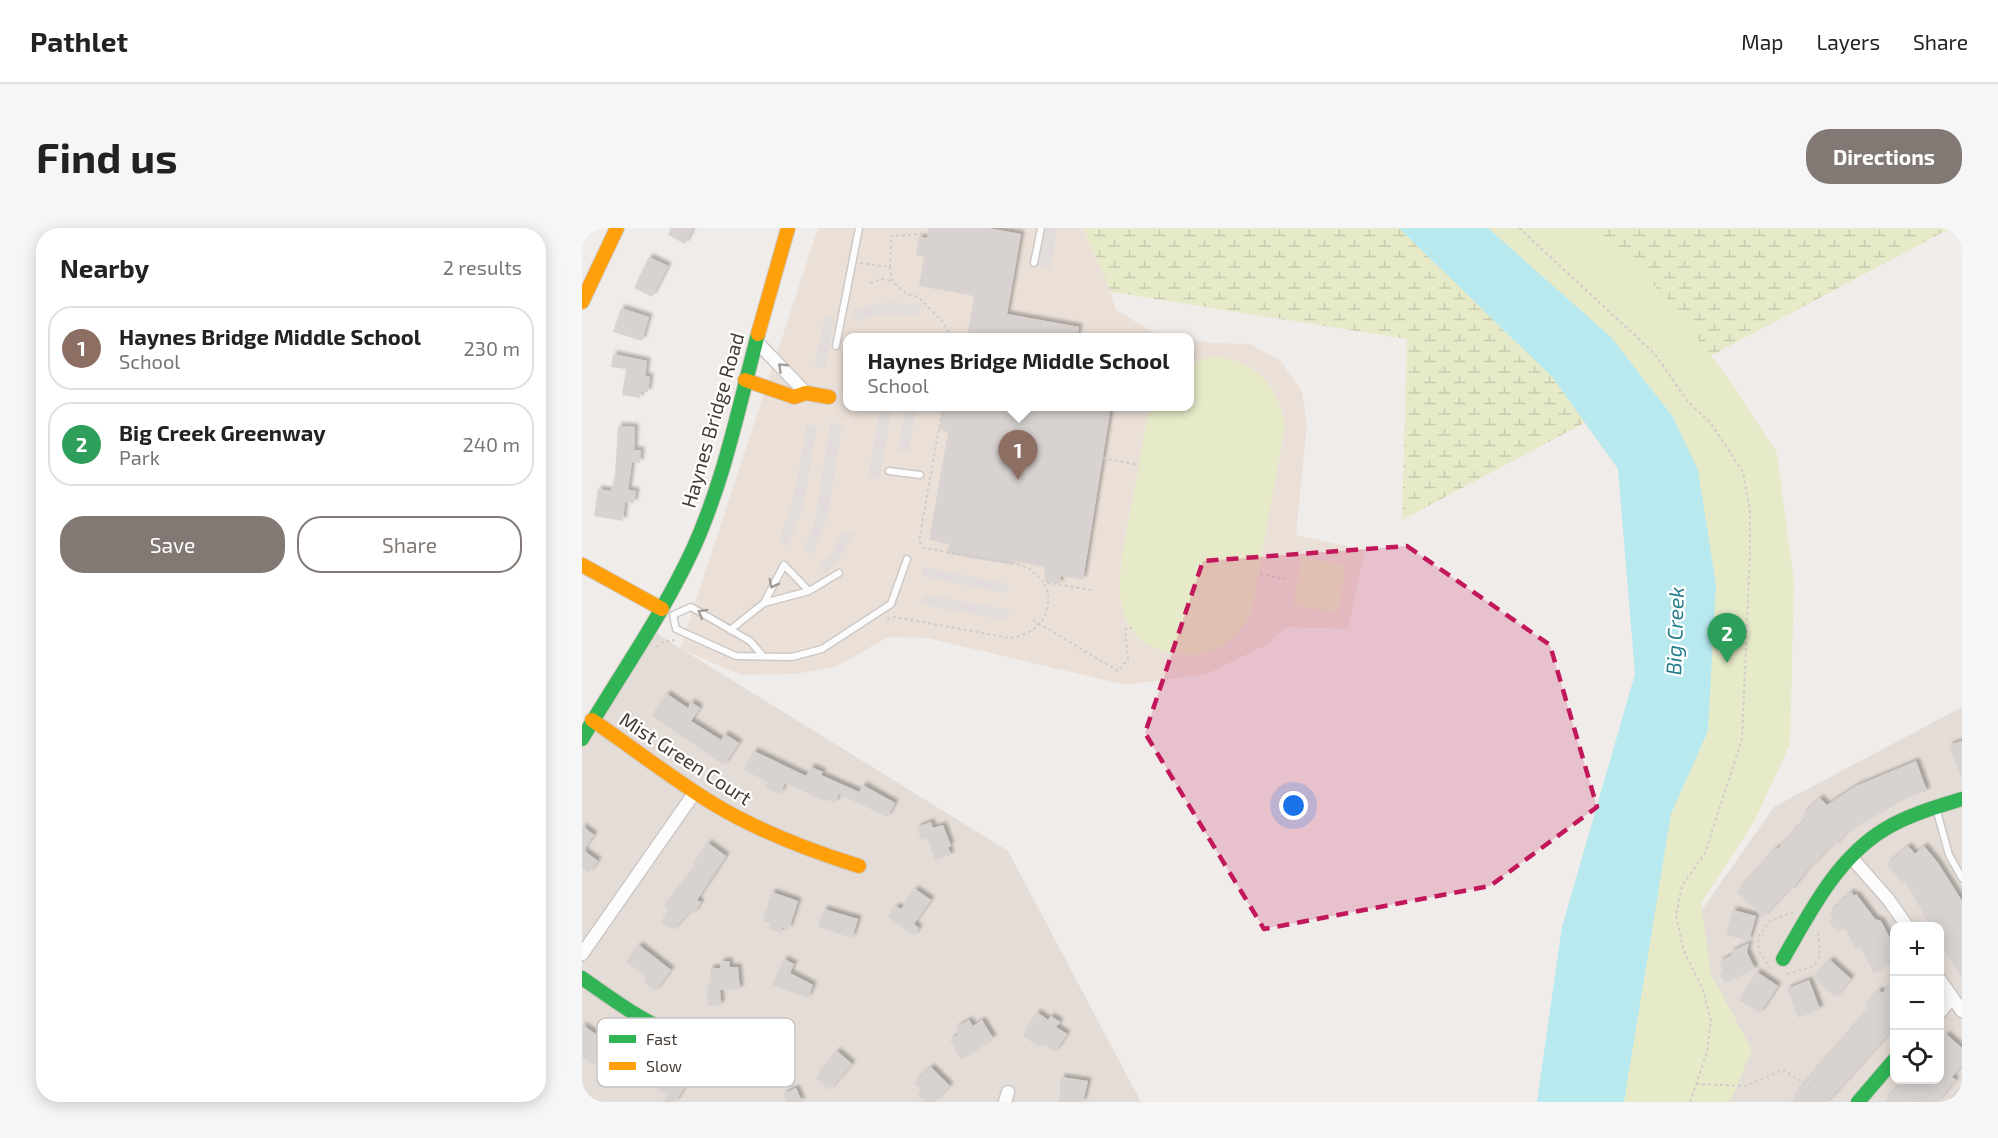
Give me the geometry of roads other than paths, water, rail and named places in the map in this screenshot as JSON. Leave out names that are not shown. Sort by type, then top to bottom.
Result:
[{"type":"street","points":[[582,302],[617,228]]},
{"type":"street","name":"Haynes Bridge Road","points":[[582,739],[592,720],[668,612],[717,484],[788,228]]},
{"type":"street","points":[[756,341],[806,393]]},
{"type":"street","points":[[745,380],[794,397],[806,393],[829,396]]},
{"type":"street","points":[[582,565],[668,612]]},
{"type":"street","name":"Mist Green Court","points":[[592,720],[695,792],[779,838],[823,856],[859,866]]},
{"type":"street","points":[[582,954],[695,792]]},
{"type":"street","points":[[1783,959],[1828,882],[1851,858],[1878,834],[1962,799]]},
{"type":"street","points":[[1851,858],[1888,899],[1903,922]]},
{"type":"street","points":[[582,978],[641,1018]]},
{"type":"street","points":[[1944,986],[1962,1011]]},
{"type":"street","points":[[1944,1008],[1952,999]]},
{"type":"street","points":[[1858,1102],[1890,1065]]},
{"type":"lane","points":[[836,346],[859,228]]},
{"type":"lane","points":[[1034,263],[1041,228]]},
{"type":"lane","points":[[889,471],[920,475]]},
{"type":"lane","points":[[763,656],[750,641],[691,607],[668,612],[675,629],[716,649],[736,656],[792,657],[822,650],[891,604],[907,559]]},
{"type":"lane","points":[[764,603],[784,565],[809,591]]},
{"type":"lane","points":[[730,630],[764,603],[809,591],[839,573]]},
{"type":"lane","points":[[1936,808],[1949,855],[1962,878]]},
{"type":"lane","points":[[1953,1102],[1962,1092]]},
{"type":"water","name":"Big Creek","points":[[1399,228],[1488,228],[1611,337],[1673,417],[1698,470],[1716,584],[1708,731],[1671,814],[1624,1102],[1537,1102],[1562,927],[1635,674],[1618,469],[1553,378]]},
{"type":"place","name":"Haynes Bridge Middle School","points":[[1018,480]]},
{"type":"place","name":"Big Creek Greenway","points":[[1727,663]]}]
